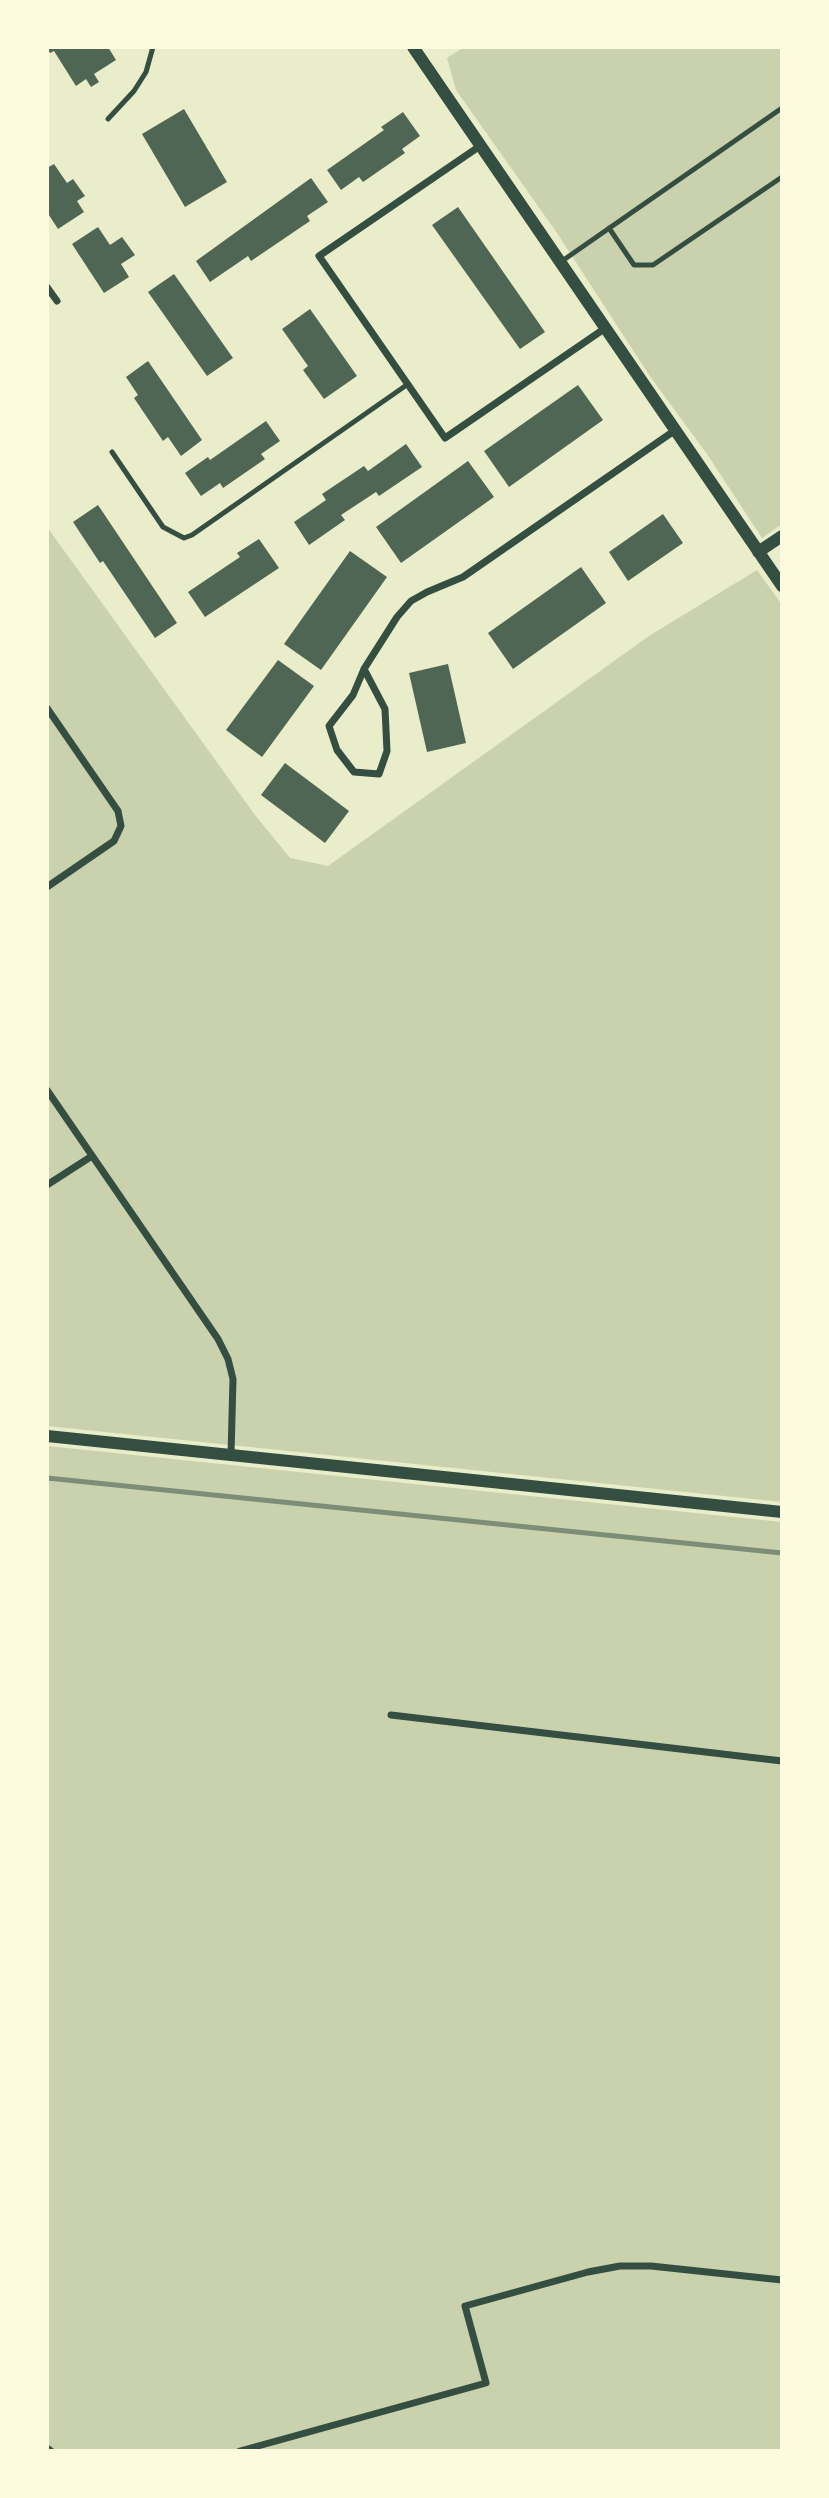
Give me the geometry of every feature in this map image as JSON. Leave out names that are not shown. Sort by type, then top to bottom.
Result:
[{"type":"street","points":[[413,47],[782,586]]},
{"type":"street","points":[[480,146],[319,256],[445,438],[604,329]]},
{"type":"street","points":[[47,287],[57,302]]},
{"type":"street","points":[[364,669],[385,709],[387,751],[379,774],[354,772],[337,750],[329,726],[353,695],[364,669],[397,617],[411,601],[463,577],[674,431]]},
{"type":"street","points":[[758,552],[782,536]]},
{"type":"street","points":[[47,708],[118,811],[121,826],[114,841],[47,887]]},
{"type":"street","points":[[47,1090],[229,1359],[233,1379],[231,1455]]},
{"type":"street","points":[[47,1185],[92,1156]]},
{"type":"street","points":[[47,1436],[782,1512]]},
{"type":"street","points":[[391,1714],[782,1761]]},
{"type":"street","points":[[240,2451],[486,2383],[465,2306],[588,2272],[620,2266],[651,2266],[782,2280]]},
{"type":"lane","points":[[108,119],[134,91],[146,72],[153,47]]},
{"type":"lane","points":[[559,262],[782,108]]},
{"type":"lane","points":[[609,228],[634,265],[653,265],[782,177]]},
{"type":"lane","points":[[112,452],[163,527],[184,538],[408,384]]},
{"type":"green space","points":[[464,47],[782,47],[782,524],[762,538],[707,454],[649,375],[557,233],[456,90],[447,58]]},
{"type":"green space","points":[[47,527],[255,815],[290,858],[328,866],[649,636],[757,570],[782,605],[782,1502],[47,1426]]},
{"type":"green space","points":[[47,1446],[782,1522],[782,2451],[47,2451]]},
{"type":"building","points":[[47,47],[108,47],[116,60],[94,74],[99,82],[91,87],[86,79],[76,86],[54,51],[50,53]]},
{"type":"building","points":[[184,109],[227,182],[185,207],[142,134]]},
{"type":"building","points":[[403,112],[420,136],[402,149],[405,153],[363,182],[359,177],[341,190],[327,170],[384,130],[381,127]]},
{"type":"building","points":[[54,164],[67,183],[73,179],[85,196],[77,201],[84,212],[58,229],[47,212],[47,168]]},
{"type":"building","points":[[311,178],[328,202],[307,216],[310,221],[251,261],[248,256],[210,282],[196,261]]},
{"type":"building","points":[[458,207],[545,332],[520,349],[432,225]]},
{"type":"building","points":[[98,227],[110,245],[122,237],[135,255],[121,264],[129,277],[104,293],[72,244]]},
{"type":"building","points":[[174,274],[233,358],[207,376],[148,292]]},
{"type":"building","points":[[310,309],[357,376],[324,399],[303,370],[308,366],[282,329]]},
{"type":"building","points":[[148,361],[202,440],[181,456],[168,437],[163,441],[134,398],[138,395],[126,377]]},
{"type":"building","points":[[578,385],[603,420],[509,487],[484,451]]},
{"type":"building","points":[[266,421],[280,441],[261,454],[265,459],[223,488],[220,483],[201,496],[185,473],[208,457],[210,460]]},
{"type":"building","points":[[406,444],[422,467],[379,496],[376,492],[341,515],[345,520],[309,545],[294,522],[326,500],[322,494],[364,466],[368,471]]},
{"type":"building","points":[[468,461],[494,497],[401,563],[376,527]]},
{"type":"building","points":[[98,505],[177,623],[155,638],[73,522]]},
{"type":"building","points":[[663,514],[683,543],[628,581],[609,552]]},
{"type":"building","points":[[259,539],[279,568],[205,617],[188,592],[240,557],[237,553]]},
{"type":"building","points":[[350,551],[387,577],[321,670],[284,644]]},
{"type":"building","points":[[581,567],[606,603],[513,669],[488,633]]},
{"type":"building","points":[[278,660],[314,686],[262,757],[226,730]]},
{"type":"building","points":[[448,664],[466,743],[427,752],[409,673]]},
{"type":"building","points":[[285,763],[349,811],[325,843],[261,795]]},
{"type":"railway","points":[[47,1478],[782,1553]]}]
